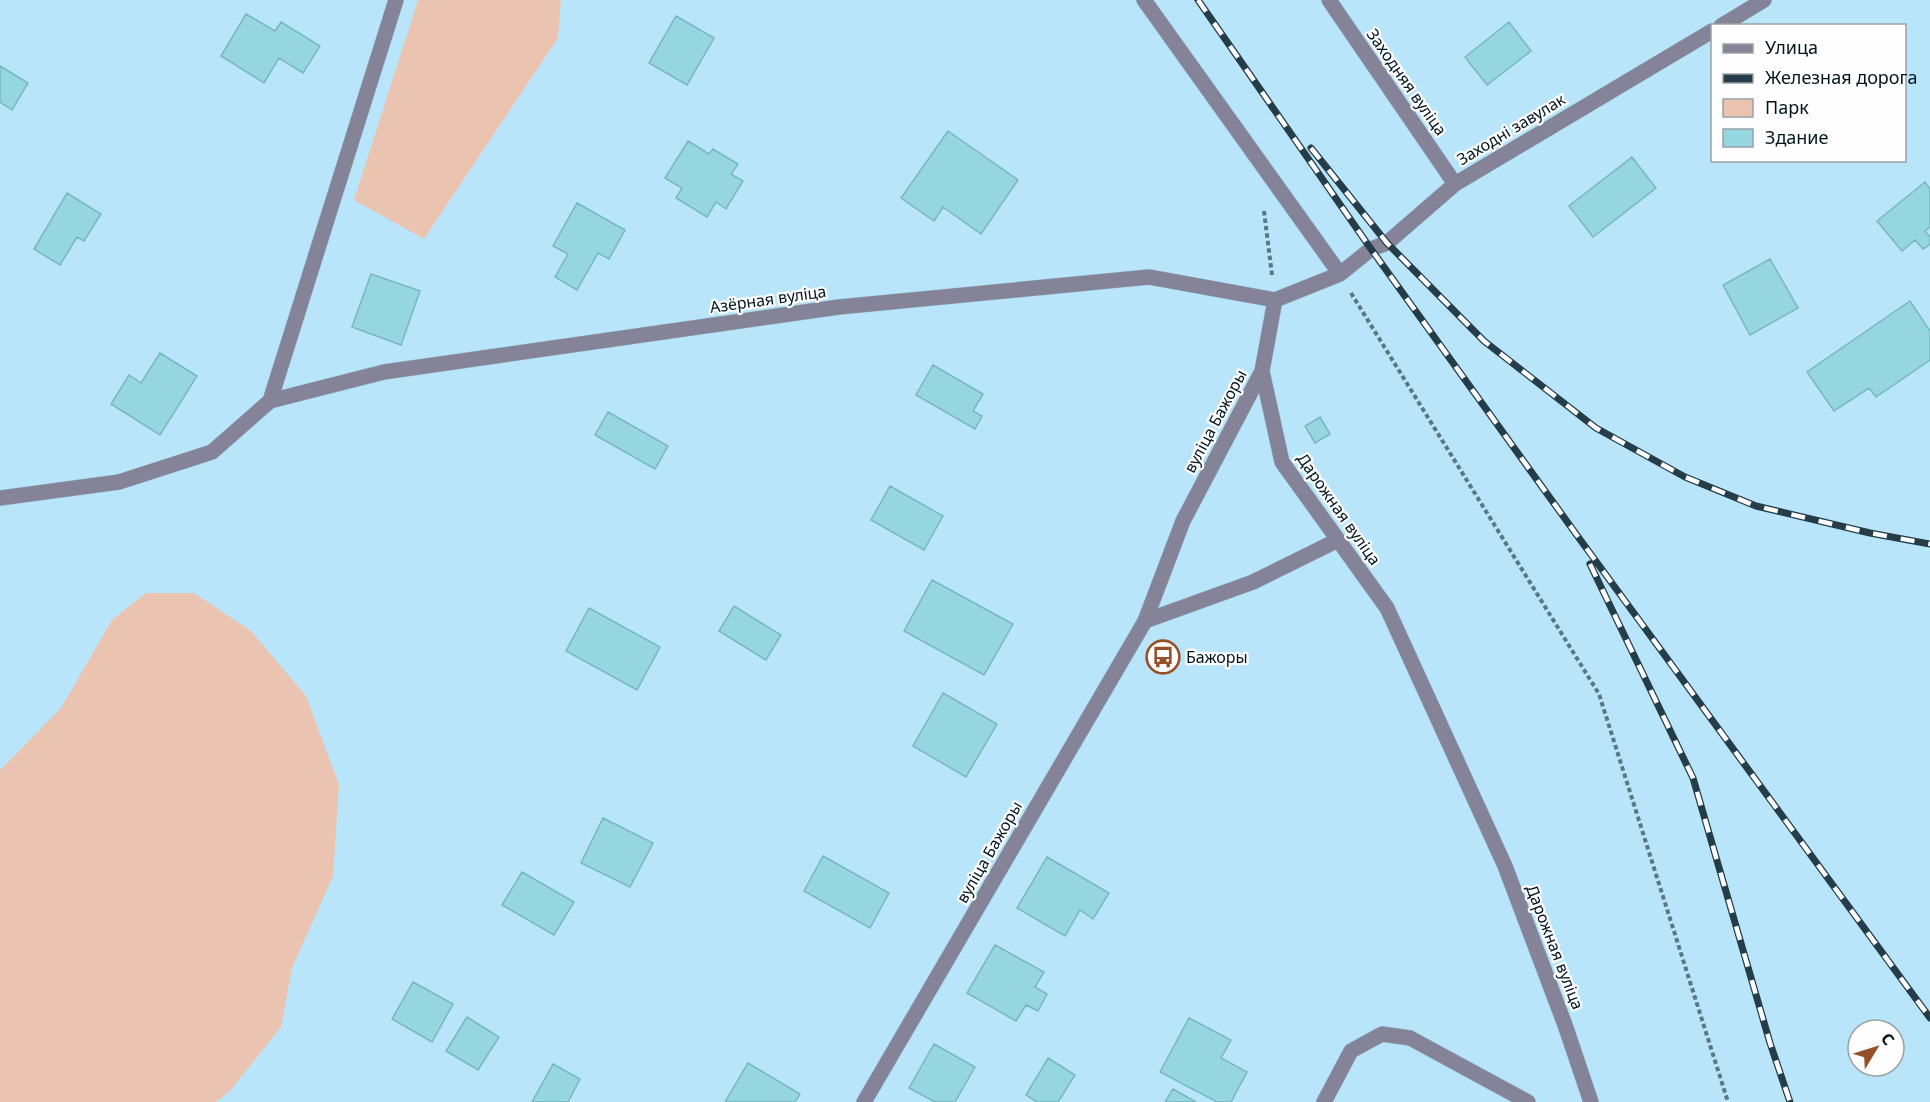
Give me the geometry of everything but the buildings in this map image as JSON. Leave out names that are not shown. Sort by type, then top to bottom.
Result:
[{"type":"street","points":[[270,401],[396,0]]},
{"type":"street","points":[[1144,0],[1340,274],[1275,300]]},
{"type":"street","name":"Заходняя вуліца","points":[[1329,0],[1455,184]]},
{"type":"street","points":[[1724,24],[1764,0]]},
{"type":"street","name":"Заходні завулак","points":[[1340,274],[1371,249],[1387,243],[1455,184],[1711,32]]},
{"type":"street","name":"Азёрная вуліца","points":[[0,498],[119,482],[212,452],[270,401],[384,372],[863,305],[1149,277],[1275,300]]},
{"type":"street","name":"Дарожная вуліца","points":[[1275,300],[1262,371],[1282,462],[1387,608],[1505,866],[1565,1025],[1591,1102]]},
{"type":"street","name":"вуліца Бажоры","points":[[864,1102],[1145,621],[1183,521],[1262,371]]},
{"type":"street","points":[[1145,621],[1253,582],[1338,540]]},
{"type":"street","points":[[1324,1102],[1351,1051],[1382,1034],[1410,1038],[1528,1102]]},
{"type":"path","points":[[1263,207],[1275,300]]},
{"type":"path","points":[[1340,274],[1599,694],[1728,1102]]},
{"type":"green space","points":[[418,0],[561,0],[558,38],[424,239],[354,200]]},
{"type":"green space","points":[[146,593],[194,593],[251,631],[306,696],[339,785],[333,876],[292,968],[281,1027],[230,1091],[216,1102],[0,1102],[0,770],[61,708],[112,620]]},
{"type":"railway","points":[[1198,0],[1371,249],[1930,1018]]},
{"type":"railway","points":[[1311,148],[1387,243],[1484,341],[1596,428],[1685,477],[1756,506],[1870,533],[1930,544]]},
{"type":"railway","points":[[1590,564],[1693,778],[1770,1043],[1790,1102]]},
{"type":"place","name":"Бажоры","points":[[1163,657]]}]
